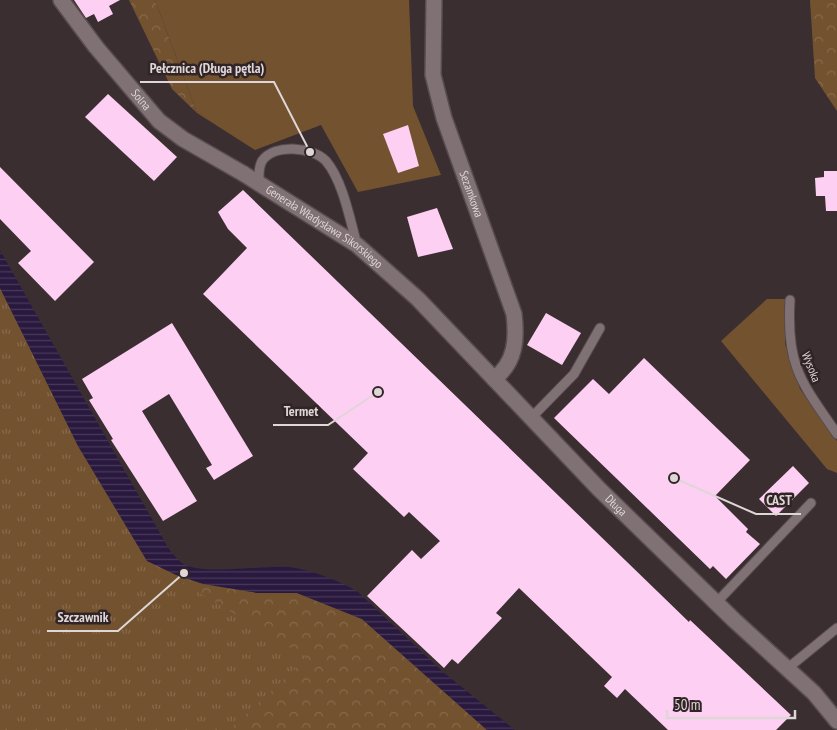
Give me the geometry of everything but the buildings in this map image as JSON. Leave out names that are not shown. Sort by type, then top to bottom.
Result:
[{"type":"street","name":"Solna","points":[[61,0],[96,47],[159,121],[183,139],[244,174]]},
{"type":"street","name":"Sezamkowa","points":[[434,0],[433,75],[444,118],[514,314],[517,340],[508,365],[494,379]]},
{"type":"street","name":"Generała Władysława Sikorskiego","points":[[244,174],[357,245],[402,284]]},
{"type":"street","name":"Długa","points":[[402,284],[599,489],[716,603],[814,693],[837,721]]},
{"type":"lane","points":[[259,184],[259,171],[263,160],[272,153],[287,149],[310,152],[324,160],[332,171],[347,207],[357,245]]},
{"type":"lane","name":"Wysoka","points":[[790,300],[790,341],[796,370],[837,434]]},
{"type":"lane","points":[[531,418],[574,374],[600,328]]},
{"type":"lane","points":[[716,603],[811,503]]},
{"type":"lane","points":[[788,668],[837,628]]},
{"type":"green space","points":[[129,0],[155,0],[197,113],[172,89]]},
{"type":"green space","points":[[155,0],[409,0],[413,106],[441,175],[358,192],[321,125],[255,150],[197,113]]},
{"type":"green space","points":[[810,0],[837,0],[837,111],[815,78]]},
{"type":"green space","points":[[0,288],[78,446],[147,561],[257,593],[297,593],[362,619],[487,730],[0,730]]},
{"type":"green space","points":[[0,288],[78,446],[147,561],[307,658],[229,730],[0,730]]},
{"type":"green space","points":[[767,299],[785,299],[785,344],[800,389],[837,441],[837,473],[827,469],[721,341]]},
{"type":"shaded area","points":[[0,250],[169,549],[182,563],[190,567],[203,569],[298,568],[316,573],[358,592],[442,671],[515,730],[487,730],[362,619],[297,593],[257,593],[203,584],[176,575],[147,561],[78,446],[0,288]]},
{"type":"place","name":"Pełcznica (Długa pętla)","points":[[310,152]]},
{"type":"place","name":"Termet","points":[[378,392]]},
{"type":"place","name":"CAST","points":[[674,478]]},
{"type":"place","name":"Szczawnik","points":[[184,573]]}]
